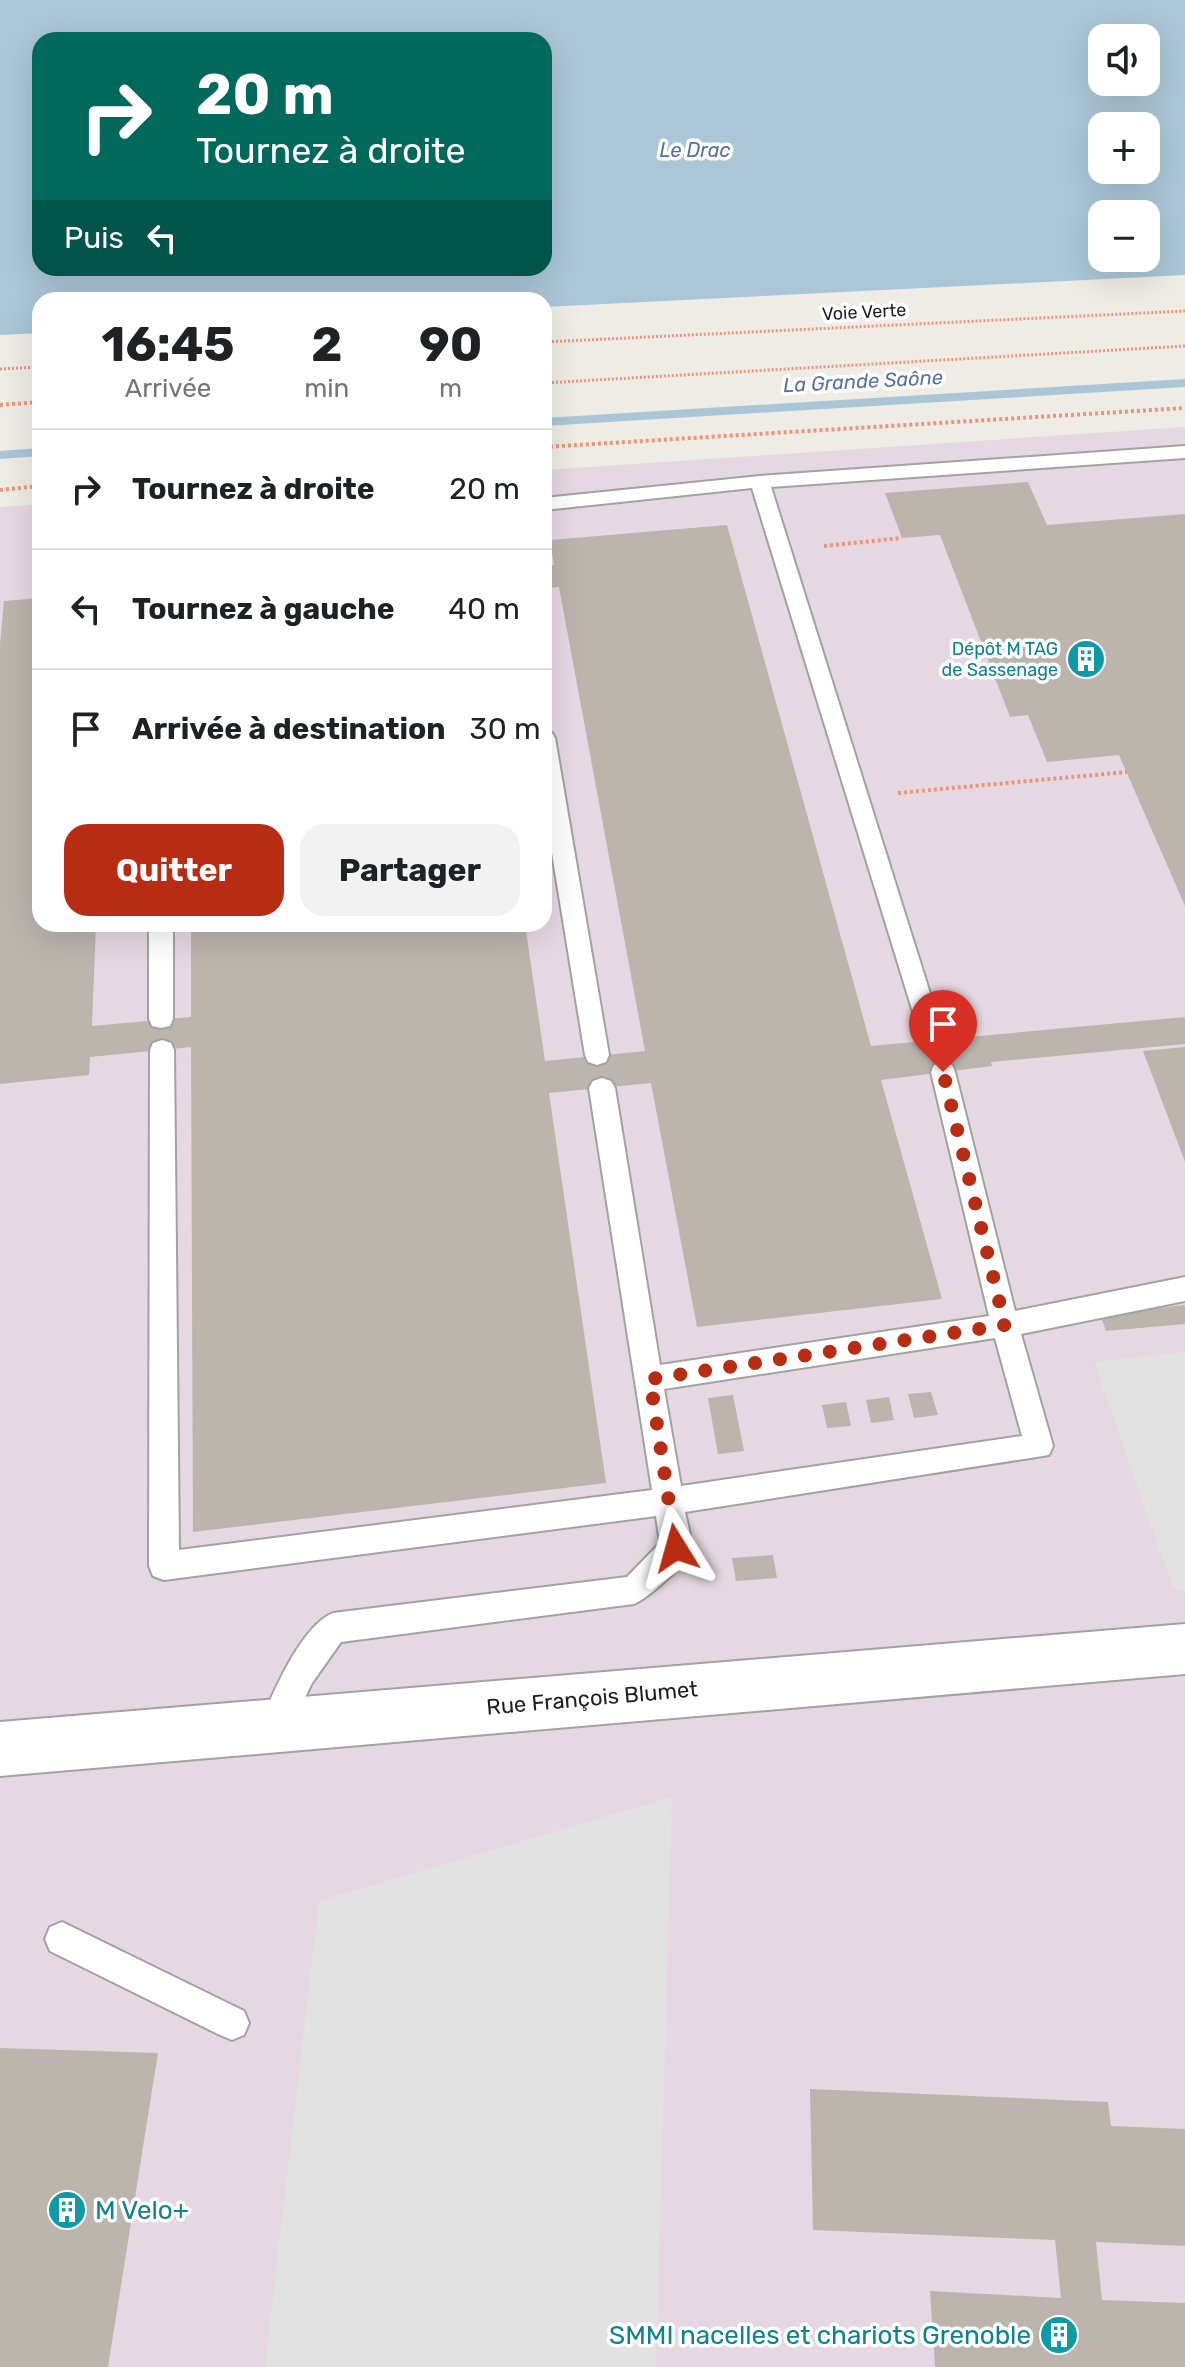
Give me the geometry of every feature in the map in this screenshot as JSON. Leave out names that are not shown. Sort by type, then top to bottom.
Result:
[{"type":"street","name":"Rue François Blumet","points":[[0,1749],[1185,1649]]},
{"type":"lane","points":[[552,503],[760,482],[1185,452]]},
{"type":"lane","points":[[760,482],[932,1038]]},
{"type":"lane","points":[[552,786],[597,1055]]},
{"type":"lane","points":[[161,932],[161,1019]]},
{"type":"lane","points":[[162,1050],[164,1566],[670,1501],[1039,1446],[1005,1325],[943,1072]]},
{"type":"lane","points":[[276,1724],[301,1672],[333,1628],[634,1590],[676,1548],[602,1088]]},
{"type":"lane","points":[[650,1379],[1005,1325],[1185,1289]]},
{"type":"lane","points":[[62,1939],[232,2023]]},
{"type":"path","name":"Voie Verte","points":[[552,342],[1185,311]]},
{"type":"path","points":[[552,383],[1185,346]]},
{"type":"path","points":[[0,369],[32,367]]},
{"type":"path","points":[[0,405],[32,403]]},
{"type":"path","points":[[552,447],[1185,408]]},
{"type":"path","points":[[0,490],[32,487]]},
{"type":"path","points":[[857,797],[1127,772]]},
{"type":"shaded area","points":[[1185,427],[1185,2367],[0,2367],[0,507],[32,505],[32,932],[552,932],[552,469]]},
{"type":"shaded area","points":[[1185,1352],[1185,1589],[1174,1590],[1094,1362]]},
{"type":"shaded area","points":[[672,1797],[656,2367],[265,2367],[319,1901]]},
{"type":"water","name":"Le Drac","points":[[0,0],[1185,0],[1185,275],[552,307],[552,292],[32,292],[32,333],[0,335]]},
{"type":"building","name":"Dépôt M TAG de Sassenage","points":[[1028,482],[1047,525],[1185,514],[1185,906],[1119,755],[1047,762],[1028,715],[1010,717],[940,535],[902,538],[885,493]]},
{"type":"building","points":[[727,525],[871,1046],[1185,1017],[1185,1044],[991,1062],[992,1066],[881,1080],[942,1299],[697,1327],[651,1083],[549,1093],[606,1483],[193,1532],[191,1047],[90,1057],[89,1075],[0,1084],[0,644],[4,601],[32,599],[32,932],[96,932],[92,1026],[191,1017],[191,932],[526,932],[545,1061],[645,1051],[559,587],[552,587],[552,540]]},
{"type":"building","points":[[1185,1047],[1185,1162],[1143,1051]]},
{"type":"building","points":[[1185,1305],[1185,1324],[1106,1331],[1100,1314]]},
{"type":"building","points":[[931,1392],[938,1415],[914,1418],[908,1394]]},
{"type":"building","points":[[733,1395],[744,1451],[718,1454],[708,1398]]},
{"type":"building","points":[[889,1397],[894,1420],[871,1423],[866,1400]]},
{"type":"building","points":[[846,1402],[851,1426],[827,1428],[822,1405]]},
{"type":"building","points":[[773,1555],[777,1578],[736,1581],[732,1558]]},
{"type":"building","name":"M Velo+","points":[[0,2048],[158,2053],[108,2367],[0,2367]]},
{"type":"building","points":[[810,2089],[1108,2102],[1111,2126],[1185,2129],[1185,2246],[1096,2242],[1102,2300],[1185,2303],[1185,2367],[935,2367],[930,2291],[1061,2298],[1055,2240],[813,2230]]},
{"type":"waterway","name":"La Grande Saône","points":[[552,422],[1185,383]]},
{"type":"waterway","name":"La Grande Saône","points":[[0,455],[32,453]]},
{"type":"place","name":"Dépôt M TAG de Sassenage","points":[[1086,659]]},
{"type":"place","name":"M Velo+","points":[[67,2210]]},
{"type":"place","name":"SMMI nacelles et chariots Grenoble","points":[[1059,2335]]},
{"type":"route","points":[[676,1548],[650,1379],[1005,1325],[943,1072]]}]
